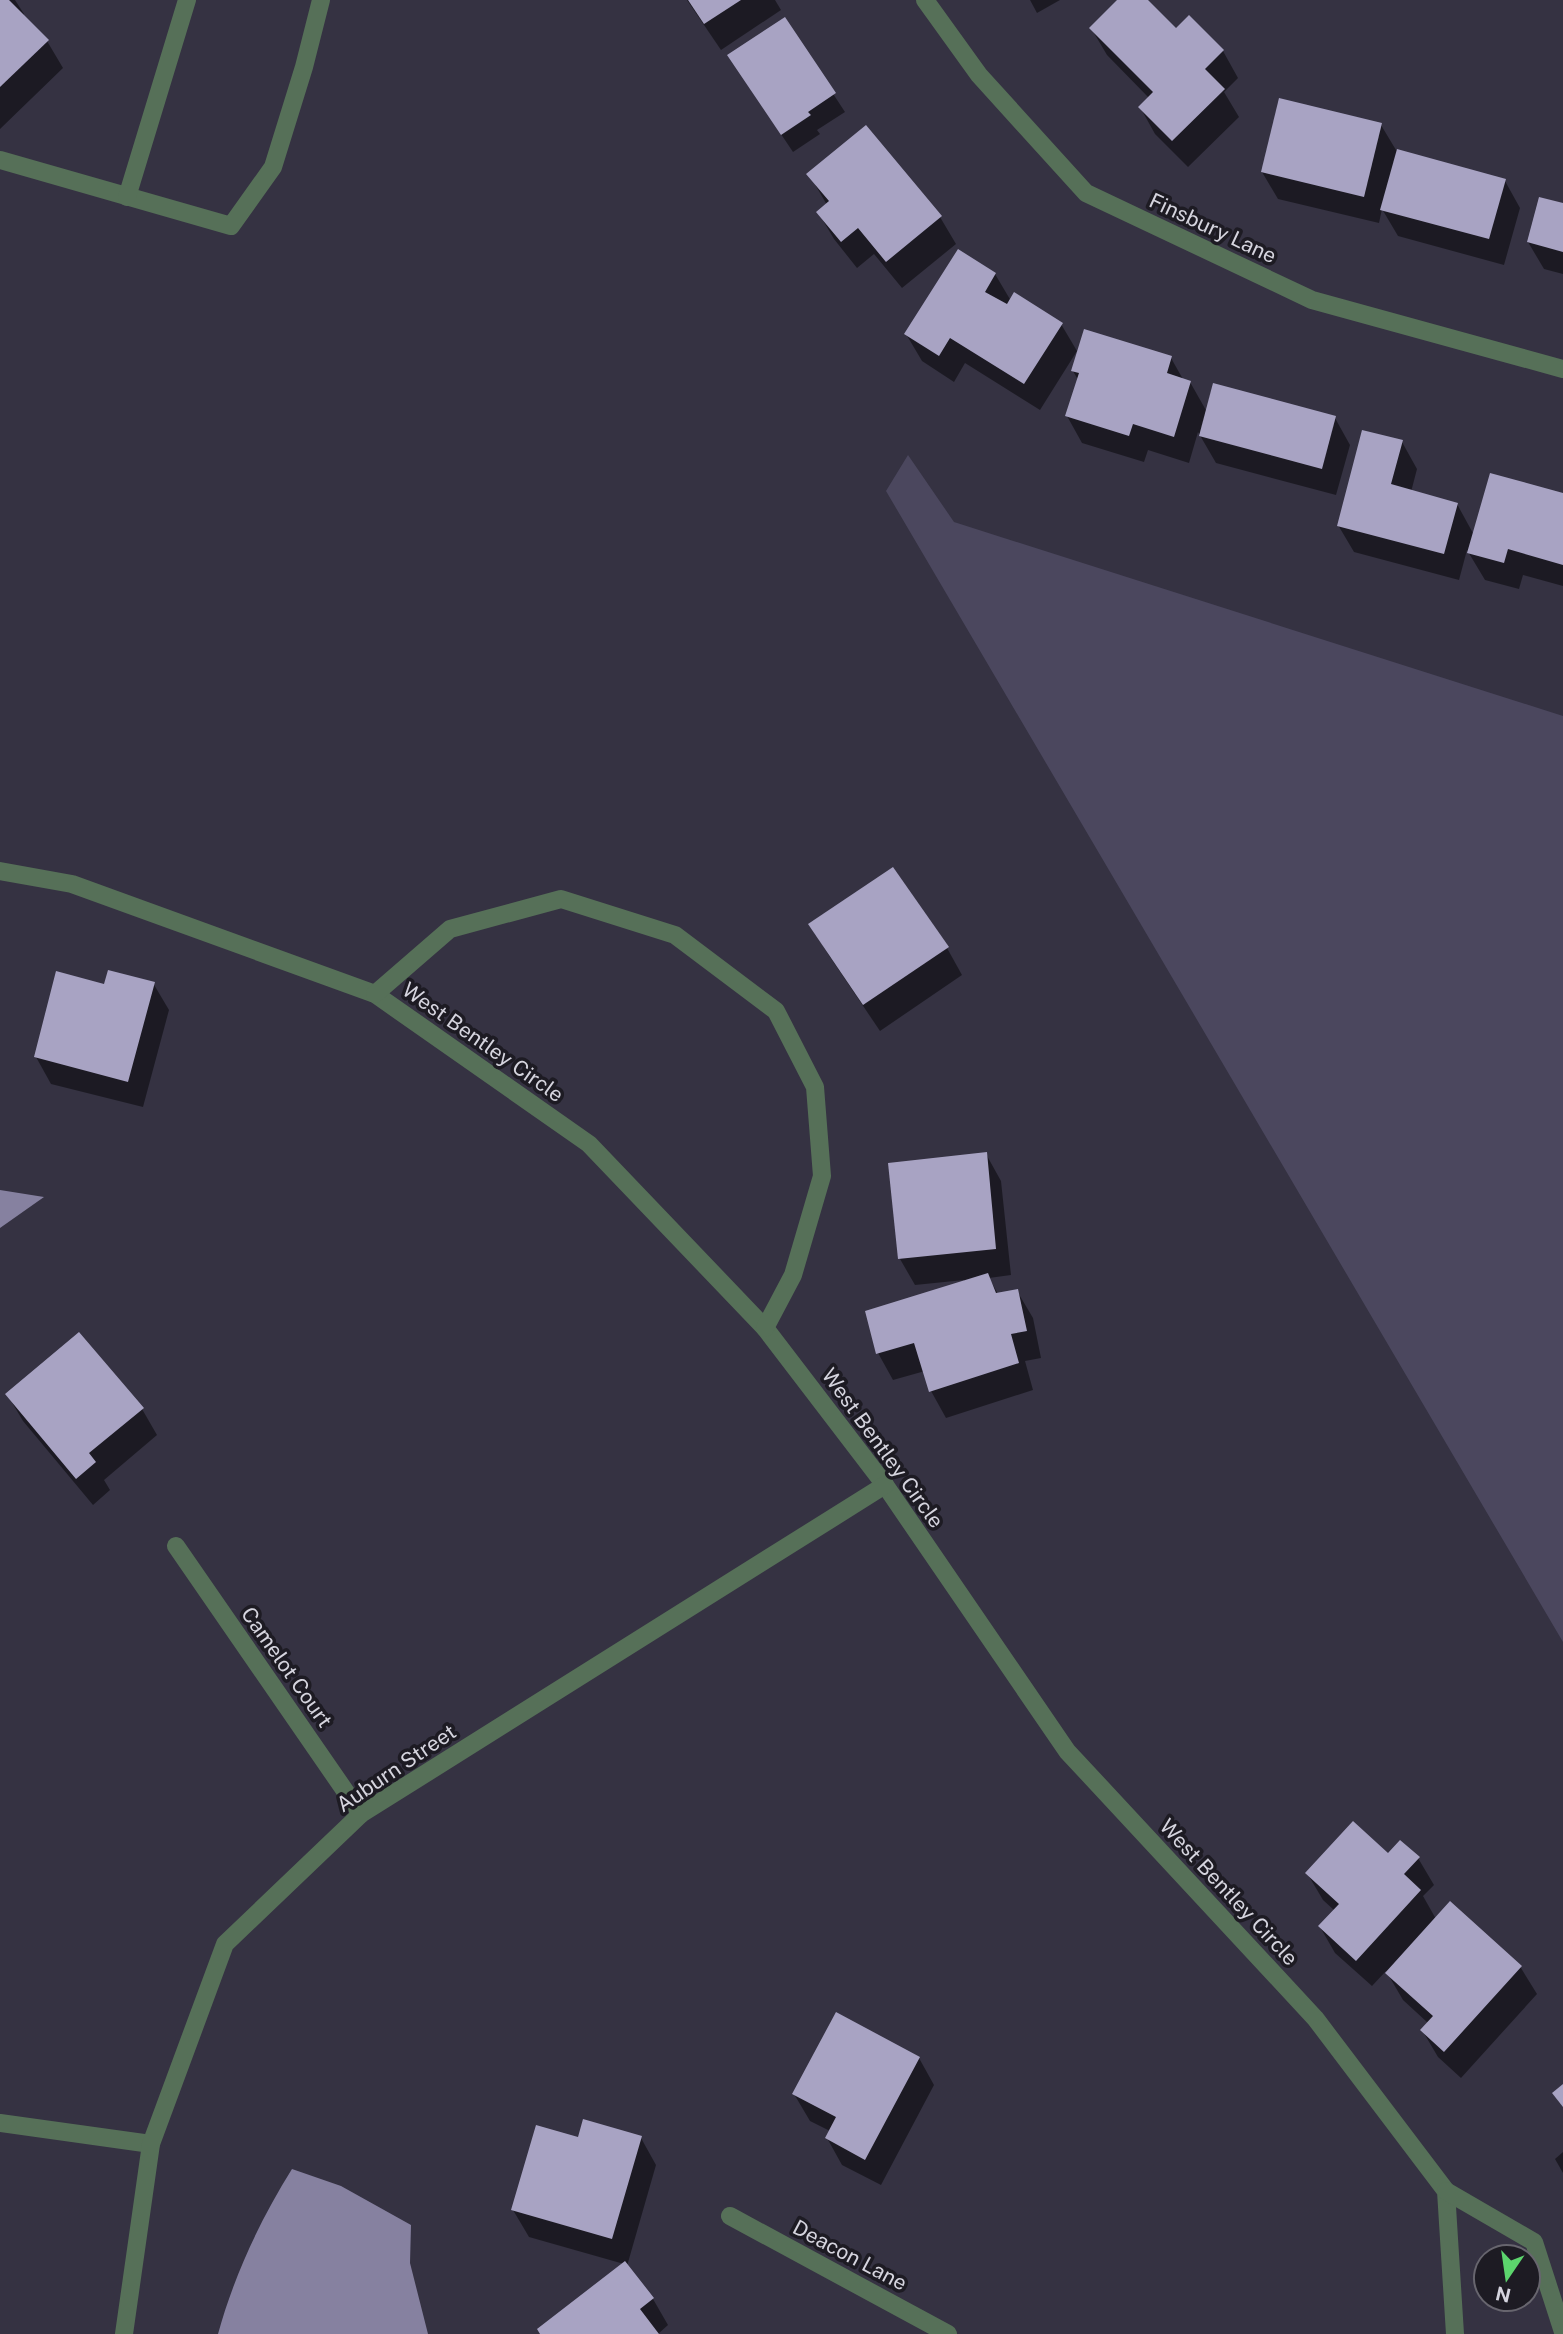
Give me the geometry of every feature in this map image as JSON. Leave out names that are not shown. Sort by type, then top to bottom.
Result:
[{"type":"street","points":[[127,197],[187,0]]},
{"type":"street","points":[[0,160],[230,226],[273,167],[304,67],[320,0]]},
{"type":"street","name":"Finsbury Lane","points":[[925,0],[979,75],[1086,193],[1312,300],[1563,369]]},
{"type":"street","name":"West Bentley Circle","points":[[0,871],[72,884],[374,994],[589,1144],[765,1328],[885,1485],[1067,1751],[1315,2018],[1446,2191]]},
{"type":"street","points":[[374,994],[450,929],[561,899],[675,935],[776,1012],[815,1087],[822,1176],[793,1275],[765,1328]]},
{"type":"street","name":"Auburn Street","points":[[124,2334],[151,2144],[225,1944],[361,1814],[885,1485]]},
{"type":"street","name":"Camelot Court","points":[[176,1546],[361,1814]]},
{"type":"street","points":[[0,2123],[151,2144]]},
{"type":"street","points":[[1446,2191],[1534,2242],[1563,2332]]},
{"type":"street","points":[[1446,2191],[1455,2334]]},
{"type":"street","name":"Deacon Lane","points":[[730,2216],[948,2334]]},
{"type":"shaded area","points":[[908,455],[954,522],[1563,716],[1563,1642],[886,491]]},
{"type":"shaded area","points":[[0,1190],[44,1197],[0,1228]]},
{"type":"shaded area","points":[[292,2169],[341,2186],[411,2225],[410,2263],[428,2334],[218,2334],[249,2249]]},
{"type":"building","points":[[0,0],[9,0],[49,40],[0,87]]},
{"type":"building","points":[[688,0],[741,0],[704,24]]},
{"type":"building","points":[[1117,0],[1148,0],[1176,28],[1189,15],[1224,50],[1205,69],[1225,89],[1172,141],[1138,107],[1153,92],[1089,28]]},
{"type":"building","points":[[785,17],[836,93],[808,112],[811,115],[781,135],[727,55]]},
{"type":"building","points":[[1279,98],[1382,123],[1364,197],[1261,172]]},
{"type":"building","points":[[866,125],[942,216],[886,262],[858,228],[841,242],[816,212],[829,201],[806,174]]},
{"type":"building","points":[[1397,149],[1506,179],[1489,239],[1380,210]]},
{"type":"building","points":[[1539,197],[1563,203],[1563,252],[1527,242]]},
{"type":"building","points":[[958,249],[996,273],[985,292],[1007,304],[1014,292],[1063,323],[1024,384],[950,338],[939,356],[904,334]]},
{"type":"building","points":[[1084,329],[1172,356],[1167,373],[1191,381],[1174,437],[1133,424],[1129,436],[1065,416],[1079,373],[1071,371]]},
{"type":"building","points":[[1213,383],[1336,416],[1322,469],[1199,436]]},
{"type":"building","points":[[1362,430],[1403,440],[1391,484],[1458,503],[1444,554],[1337,526]]},
{"type":"building","points":[[1490,473],[1563,493],[1563,565],[1508,549],[1504,563],[1467,553]]},
{"type":"building","points":[[893,867],[949,947],[863,1005],[808,924]]},
{"type":"building","points":[[108,970],[155,982],[128,1082],[34,1057],[56,971],[104,984]]},
{"type":"building","points":[[987,1152],[996,1249],[898,1259],[888,1163]]},
{"type":"building","points":[[988,1273],[996,1293],[1018,1289],[1027,1331],[1011,1334],[1019,1363],[929,1392],[914,1343],[876,1354],[865,1311]]},
{"type":"building","points":[[79,1332],[144,1408],[89,1453],[96,1462],[76,1479],[5,1394]]},
{"type":"building","points":[[1353,1821],[1388,1853],[1400,1840],[1420,1857],[1404,1874],[1421,1890],[1356,1961],[1318,1926],[1339,1904],[1305,1873]]},
{"type":"building","points":[[1450,1901],[1522,1966],[1444,2052],[1420,2030],[1433,2016],[1385,1973]]},
{"type":"building","points":[[836,2012],[920,2057],[865,2160],[825,2138],[836,2117],[792,2094]]},
{"type":"building","points":[[1563,2084],[1563,2107],[1552,2093]]},
{"type":"building","points":[[583,2119],[642,2136],[612,2239],[511,2210],[536,2125],[578,2137]]},
{"type":"building","points":[[625,2261],[654,2298],[640,2309],[659,2334],[540,2334],[537,2329]]}]
